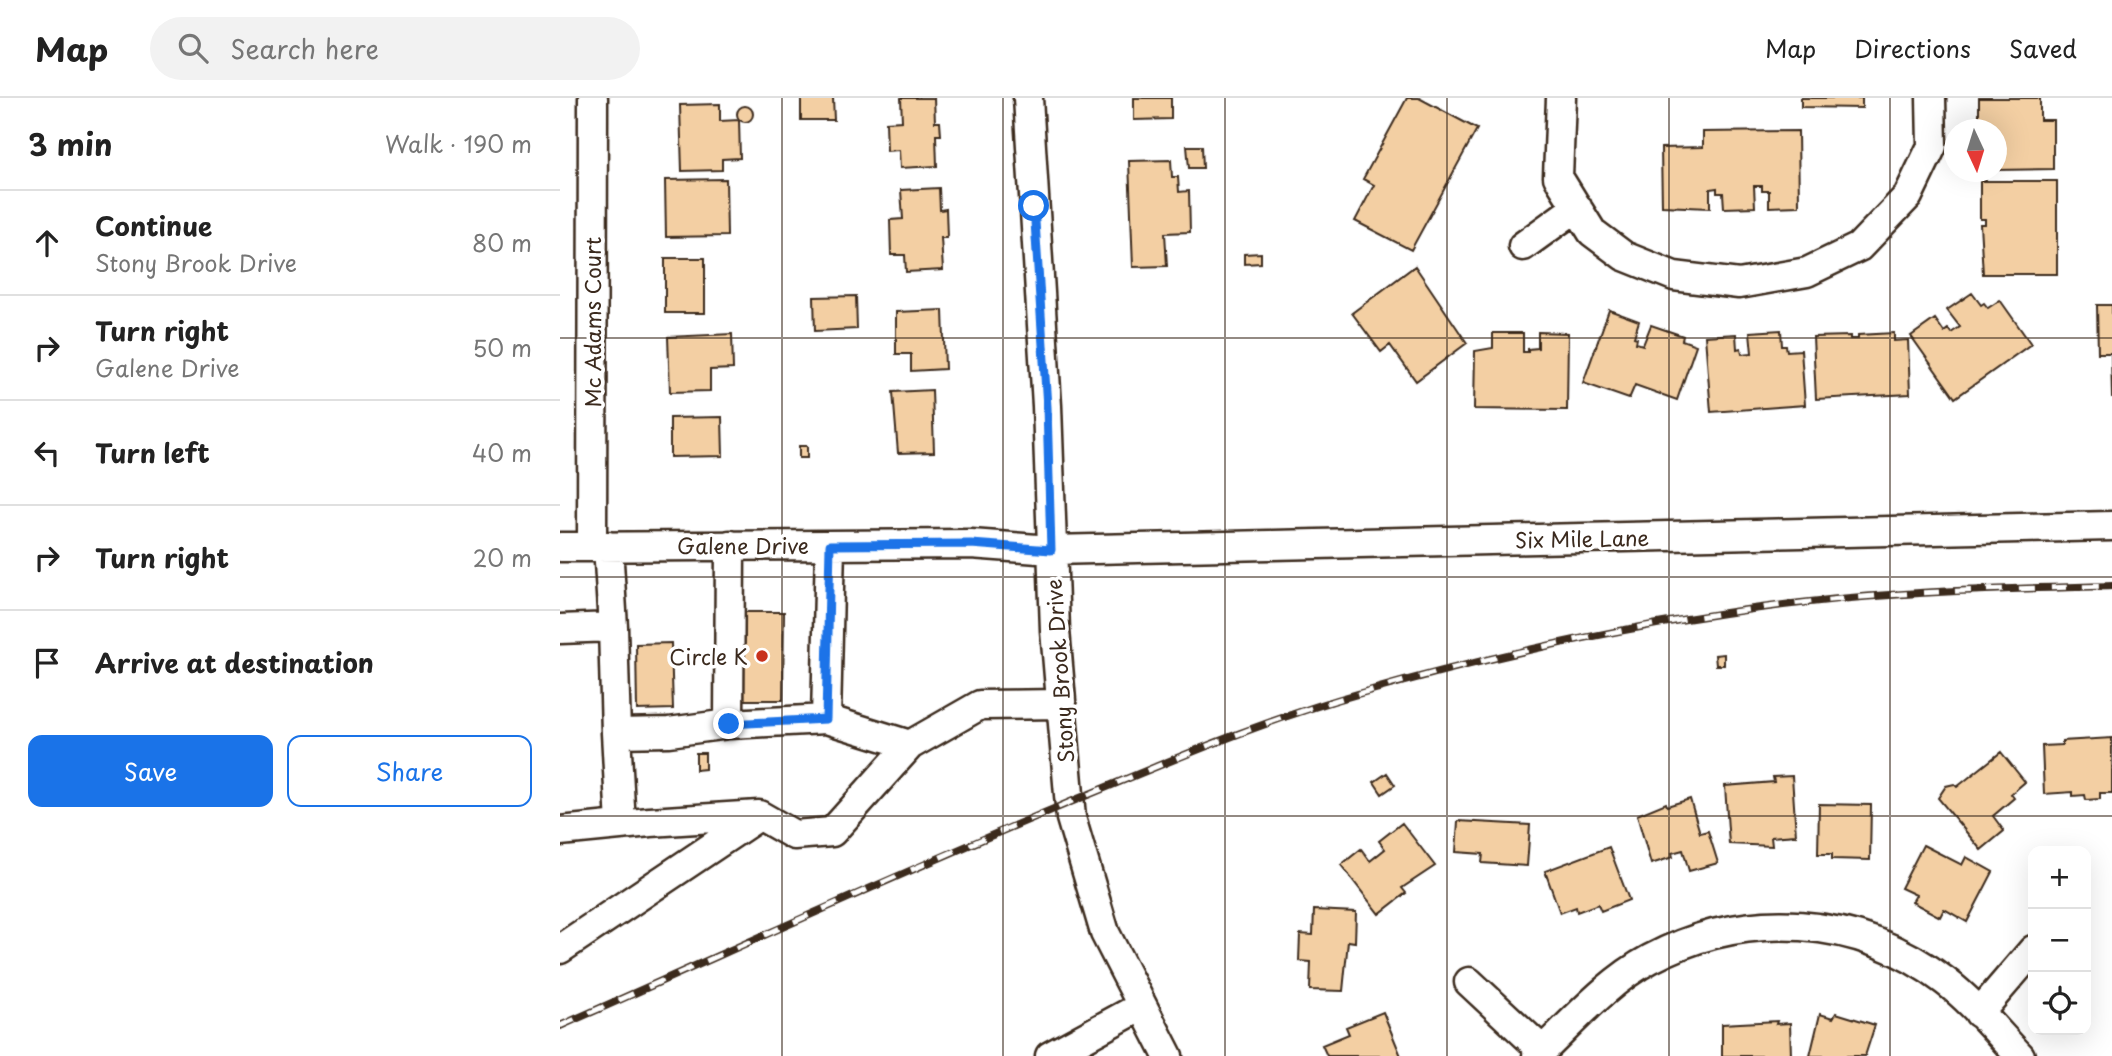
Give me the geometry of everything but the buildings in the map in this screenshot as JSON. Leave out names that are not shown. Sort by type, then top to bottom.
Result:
[{"type":"street","name":"Mc Adams Court","points":[[593,98],[600,546],[613,627],[621,825]]},
{"type":"street","name":"Stony Brook Drive","points":[[1028,98],[1047,407],[1051,550],[1060,704],[1071,818],[1105,933],[1168,1056]]},
{"type":"street","points":[[1562,98],[1558,177],[1592,232],[1624,256],[1674,276],[1739,284],[1807,272],[1859,247],[1908,196],[1932,146],[1931,98]]},
{"type":"street","points":[[1523,246],[1577,207]]},
{"type":"street","name":"Six Mile Lane","points":[[1051,550],[2112,526]]},
{"type":"street","name":"Galene Drive","points":[[560,547],[971,544],[1051,550]]},
{"type":"street","points":[[729,724],[730,545]]},
{"type":"street","points":[[826,719],[830,545]]},
{"type":"street","points":[[560,629],[613,627]]},
{"type":"street","points":[[560,831],[759,816],[794,835],[832,832],[910,745],[980,705],[1060,704]]},
{"type":"street","points":[[616,733],[669,733],[729,724],[826,719],[910,745]]},
{"type":"street","points":[[560,949],[759,816]]},
{"type":"street","points":[[1469,982],[1540,1053],[1612,986],[1649,960],[1693,939],[1738,927],[1788,924],[1834,929],[1872,940],[1910,957],[1946,982],[2020,1056]]},
{"type":"street","points":[[1979,1013],[2028,956]]},
{"type":"street","points":[[1050,1056],[1142,1006]]},
{"type":"railway","points":[[560,1026],[1085,796],[1256,727],[1361,693],[1579,639],[1745,610],[1918,593],[2112,586]]},
{"type":"place","name":"Circle K","points":[[762,656]]},
{"type":"route","points":[[729,724],[826,719],[830,545],[971,544],[1051,550],[1047,407],[1034,206]]}]
